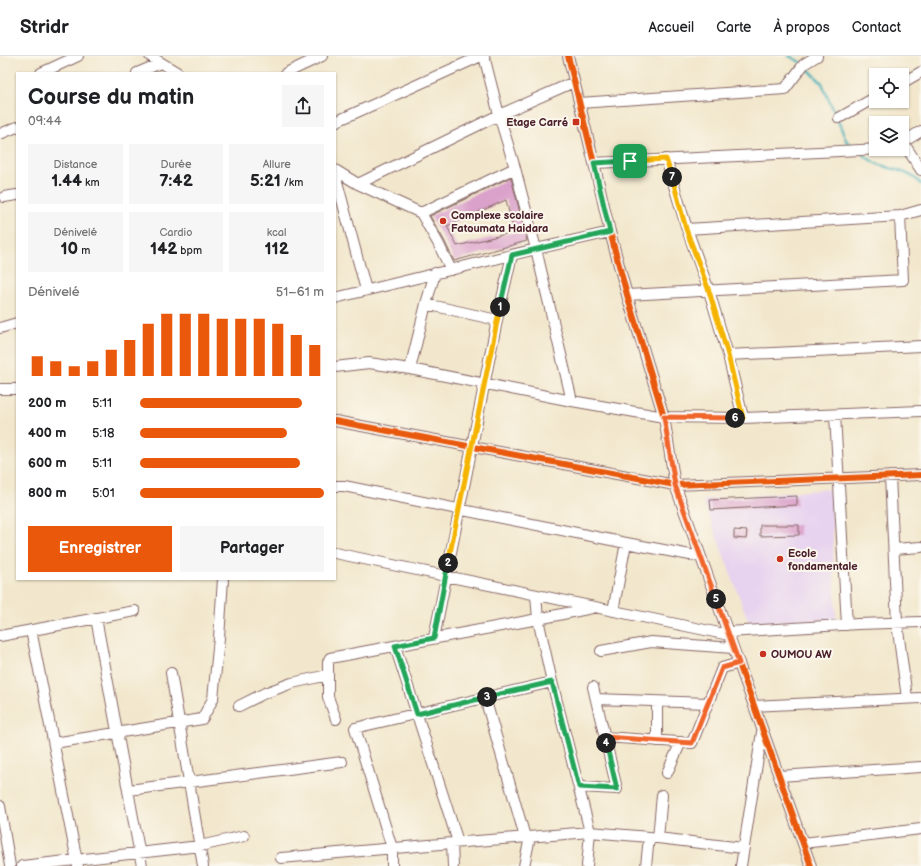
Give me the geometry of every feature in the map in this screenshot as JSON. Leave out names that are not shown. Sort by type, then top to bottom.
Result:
[{"type":"street","points":[[43,72],[78,56]]},
{"type":"street","points":[[150,56],[176,72]]},
{"type":"street","points":[[288,72],[322,56]]},
{"type":"street","points":[[336,122],[482,56],[515,168],[536,248],[572,401]]},
{"type":"street","points":[[568,56],[610,232],[627,295],[664,417],[675,485],[811,866]]},
{"type":"street","points":[[579,103],[785,89],[804,64],[817,56]]},
{"type":"street","points":[[139,72],[161,63]]},
{"type":"street","points":[[909,79],[921,72]]},
{"type":"street","points":[[358,184],[499,115],[574,82]]},
{"type":"street","points":[[839,118],[869,101]]},
{"type":"street","points":[[0,134],[16,127]]},
{"type":"street","points":[[909,138],[921,131]]},
{"type":"street","points":[[594,163],[869,150]]},
{"type":"street","points":[[909,151],[921,170]]},
{"type":"street","points":[[666,159],[686,229],[709,291],[728,355],[743,418]]},
{"type":"street","points":[[421,214],[515,168]]},
{"type":"street","points":[[336,171],[358,184],[421,214],[438,243],[451,270]]},
{"type":"street","points":[[336,178],[366,290]]},
{"type":"street","points":[[4,197],[16,195]]},
{"type":"street","points":[[686,229],[900,216],[919,210]]},
{"type":"street","points":[[627,295],[903,280],[900,216]]},
{"type":"street","points":[[336,298],[536,248],[610,232]]},
{"type":"street","points":[[434,638],[484,384],[512,255]]},
{"type":"street","points":[[410,369],[426,304],[436,273]]},
{"type":"street","points":[[426,304],[498,320]]},
{"type":"street","points":[[0,328],[16,323]]},
{"type":"street","points":[[728,355],[921,346]]},
{"type":"street","points":[[336,367],[368,363],[410,369],[572,401],[664,417],[743,418],[921,411]]},
{"type":"street","points":[[0,389],[16,389]]},
{"type":"street","points":[[835,415],[847,625]]},
{"type":"street","points":[[336,420],[675,485],[921,475]]},
{"type":"street","points":[[890,476],[897,623],[907,698]]},
{"type":"street","points":[[336,486],[344,486],[701,557]]},
{"type":"street","points":[[613,611],[626,543]]},
{"type":"street","points":[[894,549],[921,547]]},
{"type":"street","points":[[336,553],[613,611],[728,633],[847,625],[921,622]]},
{"type":"street","points":[[54,743],[202,719],[213,700],[223,580]]},
{"type":"street","points":[[536,595],[538,619],[552,682],[590,832],[587,866]]},
{"type":"street","points":[[336,719],[328,697],[328,662],[330,658],[596,607]]},
{"type":"street","points":[[0,636],[135,611]]},
{"type":"street","points":[[96,618],[142,866]]},
{"type":"street","points":[[31,630],[78,863]]},
{"type":"street","points":[[601,651],[651,642],[734,648]]},
{"type":"street","points":[[395,646],[417,714],[455,843],[453,866]]},
{"type":"street","points":[[605,737],[692,743],[722,668],[739,663]]},
{"type":"street","points":[[171,673],[204,866]]},
{"type":"street","points":[[239,706],[265,693],[292,684],[328,675]]},
{"type":"street","points":[[392,866],[392,848],[355,728],[552,682]]},
{"type":"street","points":[[579,787],[617,789],[593,687]]},
{"type":"street","points":[[485,698],[528,837],[524,866]]},
{"type":"street","points":[[754,706],[921,698]]},
{"type":"street","points":[[596,700],[708,703]]},
{"type":"street","points":[[657,702],[657,741]]},
{"type":"street","points":[[741,866],[762,730]]},
{"type":"street","points":[[667,773],[681,742]]},
{"type":"street","points":[[128,790],[342,762]]},
{"type":"street","points":[[779,776],[921,767]]},
{"type":"street","points":[[646,866],[654,837],[662,795]]},
{"type":"street","points":[[0,806],[10,866]]},
{"type":"street","points":[[803,843],[921,829]]},
{"type":"street","points":[[281,858],[590,832],[654,837],[743,848]]},
{"type":"street","points":[[22,866],[78,863],[140,853],[200,846],[244,836]]},
{"type":"shaded area","name":"Ecole fondamentale","points":[[831,489],[836,619],[749,623],[703,500]]},
{"type":"building","name":"Complexe scolaire Fatoumata Haidara","points":[[511,177],[527,241],[454,261],[430,216]],"holes":[[[506,200],[514,232],[457,246],[447,226]]]},
{"type":"building","points":[[797,496],[797,505],[711,510],[710,500]]},
{"type":"building","points":[[760,525],[799,525],[799,535],[760,536]]},
{"type":"building","points":[[734,530],[747,531],[746,539],[734,538]]},
{"type":"waterway","points":[[789,56],[802,63]]},
{"type":"waterway","points":[[806,67],[822,83],[836,117]]},
{"type":"waterway","points":[[838,121],[847,142],[853,147]]},
{"type":"waterway","points":[[862,154],[876,163],[912,176],[921,184]]},
{"type":"cycle path","points":[[568,56],[610,232],[627,295],[664,417],[675,485],[811,866]]},
{"type":"cycle path","points":[[336,421],[675,485],[921,475]]},
{"type":"place","name":"Etage Carré","points":[[576,122]]},
{"type":"place","name":"Complexe scolaire Fatoumata Haidara","points":[[443,221]]},
{"type":"place","name":"Ecole fondamentale","points":[[780,559]]},
{"type":"place","name":"OUMOU AW","points":[[763,654]]},
{"type":"route","points":[[666,159],[686,229],[709,291],[728,355],[743,418],[664,417],[675,485],[739,663],[722,668],[692,743],[605,737],[617,789],[579,787],[552,682],[417,714],[395,646],[434,638],[512,255],[536,248],[610,232],[594,163],[630,161],[666,159]]}]
